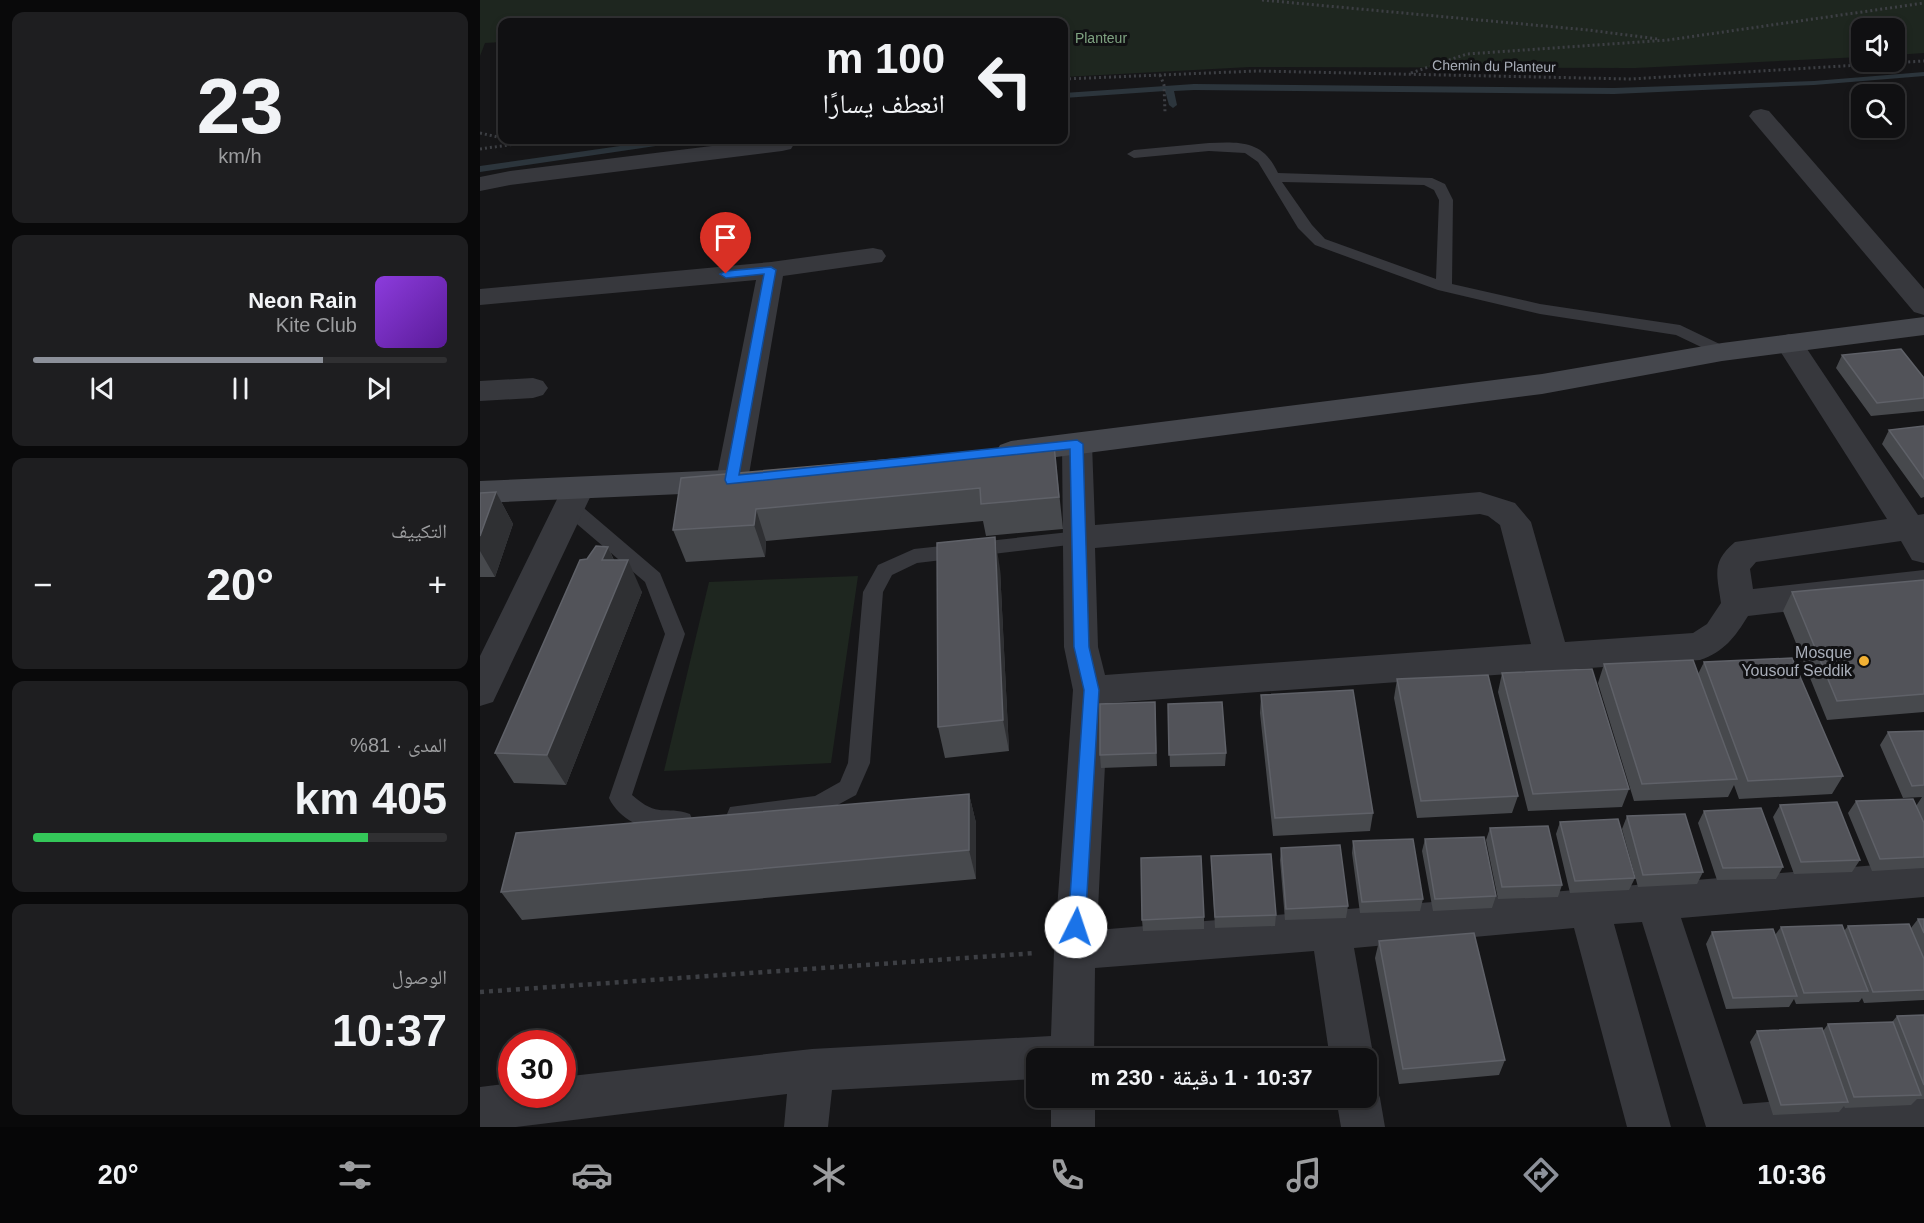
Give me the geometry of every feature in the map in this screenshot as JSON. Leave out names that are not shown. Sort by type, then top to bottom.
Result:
[{"type":"street","points":[[1761,117],[1924,306]]},
{"type":"street","points":[[480,184],[510,178],[782,144]]},
{"type":"street","points":[[480,297],[771,270],[873,256]]},
{"type":"street","points":[[480,492],[574,498],[744,479],[771,270]]},
{"type":"street","points":[[980,455],[1542,384],[1722,352],[1924,326]]},
{"type":"street","points":[[1091,690],[1700,646],[1719,633],[1738,604],[1733,569],[1736,561],[1747,551],[1919,535],[1789,343]]},
{"type":"street","points":[[480,391],[533,388]]},
{"type":"street","points":[[1073,1048],[1075,951],[1091,690],[1082,647],[1077,444]]},
{"type":"street","points":[[480,692],[574,498]]},
{"type":"street","points":[[1080,538],[1468,504],[1495,506],[1507,511],[1515,522],[1552,657]]},
{"type":"street","points":[[1738,604],[1924,583]]},
{"type":"street","points":[[1075,951],[1924,879]]},
{"type":"street","points":[[1656,902],[1729,1127],[1924,1111]]},
{"type":"street","points":[[1589,907],[1649,1127]]},
{"type":"street","points":[[1331,931],[1350,1048]]},
{"type":"street","points":[[491,1114],[812,1070],[1026,1071]]},
{"type":"street","points":[[806,1127],[812,1070]]},
{"type":"street","points":[[1073,1108],[1073,1127]]},
{"type":"street","points":[[1359,1108],[1362,1127]]},
{"type":"lane","points":[[1134,154],[1207,148],[1249,149],[1264,159],[1272,177],[1306,228],[1320,242],[1443,287],[1540,309],[1680,330],[1722,352]]},
{"type":"lane","points":[[1272,177],[1392,178],[1427,181],[1440,187],[1446,200],[1443,287]]},
{"type":"lane","points":[[574,498],[653,578],[675,634],[620,798],[638,815],[665,823],[700,819]]},
{"type":"lane","points":[[724,816],[819,805],[848,788],[859,763],[873,592],[885,570],[914,556],[1080,538]]},
{"type":"path","points":[[1262,0],[1588,30],[1668,40]]},
{"type":"path","points":[[1408,74],[1467,54],[1668,40],[1924,3]]},
{"type":"path","name":"Chemin du Planteur","points":[[1068,79],[1257,71],[1631,79],[1924,61]]},
{"type":"path","points":[[1160,75],[1164,85],[1165,111]]},
{"type":"path","points":[[480,133],[498,137]]},
{"type":"path","points":[[480,149],[517,144]]},
{"type":"path","points":[[480,992],[1075,951]]},
{"type":"green space","name":"Planteur","points":[[480,0],[1924,0],[1924,53],[1905,54],[1905,18],[1851,18],[1851,57],[1635,68],[1250,67],[1068,77],[1068,18],[498,18],[498,42],[485,43],[480,56]]},
{"type":"green space","points":[[858,576],[831,763],[664,771],[709,582]]},
{"type":"building","points":[[1901,349],[1924,378],[1924,398],[1877,403],[1842,355]]},
{"type":"building","points":[[1924,426],[1924,479],[1889,430]]},
{"type":"building","points":[[1054,445],[1059,497],[981,504],[980,488],[756,509],[754,525],[673,530],[681,478]]},
{"type":"building","points":[[496,492],[480,536],[480,493]]},
{"type":"building","points":[[995,537],[1003,720],[938,727],[937,543]]},
{"type":"building","points":[[596,546],[608,547],[602,560],[628,560],[547,755],[495,753],[580,560],[587,559]]},
{"type":"building","name":"Mosque Yousouf Seddik","points":[[1924,580],[1924,694],[1837,701],[1792,592]]},
{"type":"building","points":[[1792,658],[1843,776],[1748,781],[1704,662]]},
{"type":"building","points":[[1693,660],[1737,779],[1642,784],[1604,664]]},
{"type":"building","points":[[1592,669],[1629,789],[1533,794],[1502,673]]},
{"type":"building","points":[[1488,675],[1518,796],[1421,801],[1397,679]]},
{"type":"building","points":[[1353,690],[1373,813],[1275,818],[1261,695]]},
{"type":"building","points":[[1155,702],[1156,753],[1100,755],[1100,704]]},
{"type":"building","points":[[1222,702],[1226,753],[1169,755],[1168,704]]},
{"type":"building","points":[[1924,731],[1924,785],[1912,786],[1888,732]]},
{"type":"building","points":[[969,794],[969,850],[501,892],[516,833]]},
{"type":"building","points":[[1913,799],[1924,823],[1924,857],[1880,859],[1856,801]]},
{"type":"building","points":[[1837,802],[1860,860],[1801,862],[1780,805]]},
{"type":"building","points":[[1761,808],[1783,867],[1723,868],[1704,811]]},
{"type":"building","points":[[1685,814],[1703,872],[1643,875],[1627,816]]},
{"type":"building","points":[[1618,819],[1635,878],[1575,881],[1560,822]]},
{"type":"building","points":[[1548,826],[1562,885],[1502,887],[1490,828]]},
{"type":"building","points":[[1484,837],[1496,896],[1435,899],[1425,839]]},
{"type":"building","points":[[1413,839],[1423,899],[1362,902],[1353,841]]},
{"type":"building","points":[[1340,845],[1348,906],[1286,909],[1281,848]]},
{"type":"building","points":[[1271,854],[1276,915],[1215,917],[1211,856]]},
{"type":"building","points":[[1201,856],[1204,917],[1142,920],[1141,858]]},
{"type":"building","points":[[1918,919],[1924,919],[1924,933]]},
{"type":"building","points":[[1909,924],[1924,959],[1924,990],[1873,992],[1848,926]]},
{"type":"building","points":[[1842,925],[1868,991],[1804,993],[1781,927]]},
{"type":"building","points":[[1773,929],[1797,996],[1733,998],[1712,932]]},
{"type":"building","points":[[1474,933],[1505,1060],[1403,1069],[1379,941]]},
{"type":"building","points":[[1924,1015],[1924,1085],[1897,1016]]},
{"type":"building","points":[[1893,1022],[1921,1095],[1854,1097],[1828,1024]]},
{"type":"building","points":[[1822,1028],[1848,1102],[1781,1105],[1757,1031]]},
{"type":"waterway","points":[[1068,96],[1194,87],[1614,91],[1814,83],[1924,74]]},
{"type":"waterway","points":[[1169,89],[1173,105]]},
{"type":"waterway","points":[[480,169],[649,144]]},
{"type":"place","name":"Mosque Yousouf Seddik","points":[[1864,661]]},
{"type":"route","points":[[726,274],[771,270],[732,480],[1077,444],[1082,647],[1091,690],[1076,927]]}]
